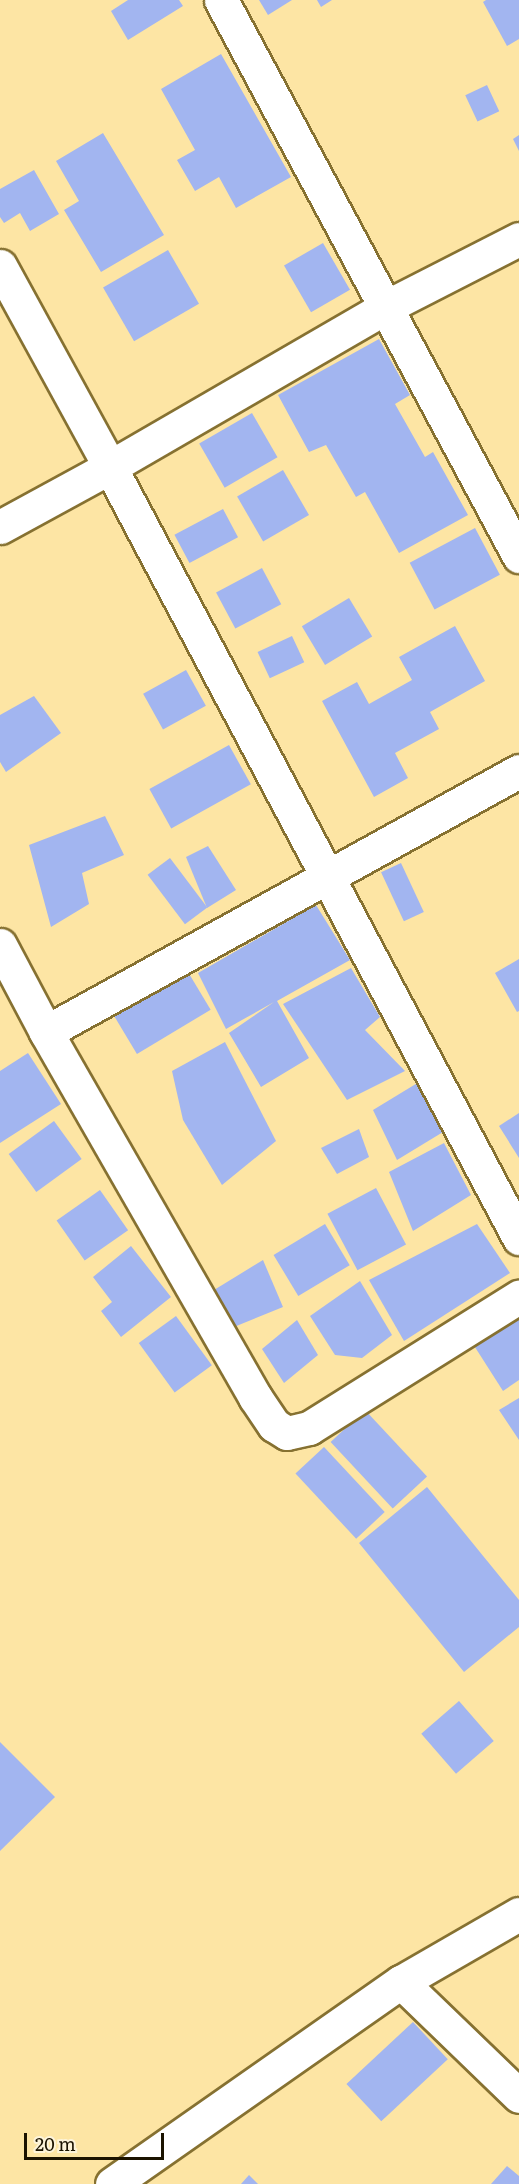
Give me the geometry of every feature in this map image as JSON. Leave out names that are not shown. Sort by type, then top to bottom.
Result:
[{"type":"street","points":[[221,0],[519,556]]},
{"type":"street","points":[[0,527],[110,467],[386,307],[519,239]]},
{"type":"street","points":[[0,266],[110,467],[519,1238]]},
{"type":"street","points":[[46,1032],[519,771]]},
{"type":"street","points":[[0,945],[46,1032],[255,1397],[274,1425],[287,1432],[309,1428],[519,1297]]},
{"type":"street","points":[[112,2184],[401,1982],[519,1914]]},
{"type":"street","points":[[401,1982],[519,2096]]},
{"type":"building","points":[[128,0],[179,0],[183,6],[128,40],[111,11]]},
{"type":"building","points":[[259,0],[292,0],[268,15]]},
{"type":"building","points":[[317,0],[332,0],[321,7]]},
{"type":"building","points":[[486,0],[519,0],[519,39],[507,46],[483,2]]},
{"type":"building","points":[[221,54],[291,177],[236,208],[219,177],[195,191],[177,160],[195,150],[161,89]]},
{"type":"building","points":[[487,85],[499,111],[478,121],[465,95]]},
{"type":"building","points":[[103,133],[164,235],[101,272],[64,210],[79,201],[56,161]]},
{"type":"building","points":[[519,135],[519,151],[513,139]]},
{"type":"building","points":[[34,170],[59,214],[30,231],[20,213],[4,223],[0,217],[0,189]]},
{"type":"building","points":[[323,243],[350,290],[311,312],[284,266]]},
{"type":"building","points":[[168,250],[199,304],[134,341],[103,288]]},
{"type":"building","points":[[379,339],[410,395],[395,404],[425,457],[433,452],[468,515],[399,553],[365,492],[356,497],[326,445],[309,452],[278,395]]},
{"type":"building","points":[[252,413],[278,457],[225,488],[199,444]]},
{"type":"building","points":[[283,470],[309,515],[263,542],[237,496]]},
{"type":"building","points":[[223,509],[238,537],[189,563],[174,535]]},
{"type":"building","points":[[475,528],[500,575],[435,610],[410,563]]},
{"type":"building","points":[[262,568],[281,604],[235,629],[216,592]]},
{"type":"building","points":[[349,598],[372,637],[325,665],[302,626]]},
{"type":"building","points":[[455,626],[485,681],[430,712],[439,729],[395,753],[408,778],[374,797],[322,701],[357,682],[369,704],[412,680],[399,657]]},
{"type":"building","points":[[292,636],[304,662],[270,678],[258,652]]},
{"type":"building","points":[[186,670],[206,706],[163,730],[143,694]]},
{"type":"building","points":[[34,696],[61,733],[6,772],[0,762],[0,715]]},
{"type":"building","points":[[229,745],[251,784],[171,828],[149,789]]},
{"type":"building","points":[[105,816],[124,855],[82,873],[89,904],[51,927],[29,845]]},
{"type":"building","points":[[208,846],[236,890],[207,908],[186,857]]},
{"type":"building","points":[[170,858],[207,908],[185,924],[148,875]]},
{"type":"building","points":[[401,863],[424,912],[404,921],[381,872]]},
{"type":"building","points":[[316,905],[350,960],[277,1001],[309,1058],[261,1087],[229,1033],[274,1002],[226,1029],[198,973]]},
{"type":"building","points":[[519,959],[519,1011],[517,1012],[495,973]]},
{"type":"building","points":[[351,968],[380,1017],[365,1030],[405,1071],[347,1100],[283,1004]]},
{"type":"building","points":[[188,972],[211,1010],[137,1054],[114,1016]]},
{"type":"building","points":[[225,1042],[276,1141],[222,1185],[183,1120],[172,1071]]},
{"type":"building","points":[[28,1053],[61,1104],[0,1143],[0,1071]]},
{"type":"building","points":[[424,1079],[448,1129],[397,1160],[373,1110]]},
{"type":"building","points":[[519,1113],[519,1158],[499,1126]]},
{"type":"building","points":[[54,1121],[82,1159],[36,1192],[9,1154]]},
{"type":"building","points":[[359,1129],[369,1157],[337,1174],[321,1148]]},
{"type":"building","points":[[444,1143],[471,1195],[413,1231],[389,1172]]},
{"type":"building","points":[[376,1188],[406,1245],[357,1270],[327,1214]]},
{"type":"building","points":[[100,1190],[128,1230],[85,1261],[57,1220]]},
{"type":"building","points":[[325,1224],[350,1265],[298,1296],[274,1255]]},
{"type":"building","points":[[477,1224],[510,1273],[404,1341],[369,1280]]},
{"type":"building","points":[[131,1246],[171,1297],[121,1337],[101,1311],[112,1302],[93,1277]]},
{"type":"building","points":[[263,1260],[283,1307],[234,1327],[214,1290]]},
{"type":"building","points":[[360,1281],[392,1335],[362,1358],[335,1355],[310,1316]]},
{"type":"building","points":[[519,1314],[519,1380],[503,1391],[473,1344]]},
{"type":"building","points":[[176,1316],[212,1365],[175,1392],[139,1343]]},
{"type":"building","points":[[297,1320],[318,1355],[284,1383],[262,1349]]},
{"type":"building","points":[[519,1398],[519,1440],[499,1410]]},
{"type":"building","points":[[365,1410],[427,1477],[393,1509],[331,1442]]},
{"type":"building","points":[[324,1447],[385,1512],[356,1539],[295,1474]]},
{"type":"building","points":[[427,1487],[519,1600],[519,1627],[464,1672],[359,1543]]},
{"type":"building","points":[[459,1701],[494,1741],[456,1774],[421,1734]]},
{"type":"building","points":[[0,1742],[55,1797],[0,1851]]},
{"type":"building","points":[[413,2022],[448,2059],[381,2121],[346,2084]]},
{"type":"building","points":[[507,2166],[519,2176],[519,2184],[491,2184]]},
{"type":"building","points":[[249,2175],[258,2184],[241,2184]]}]
